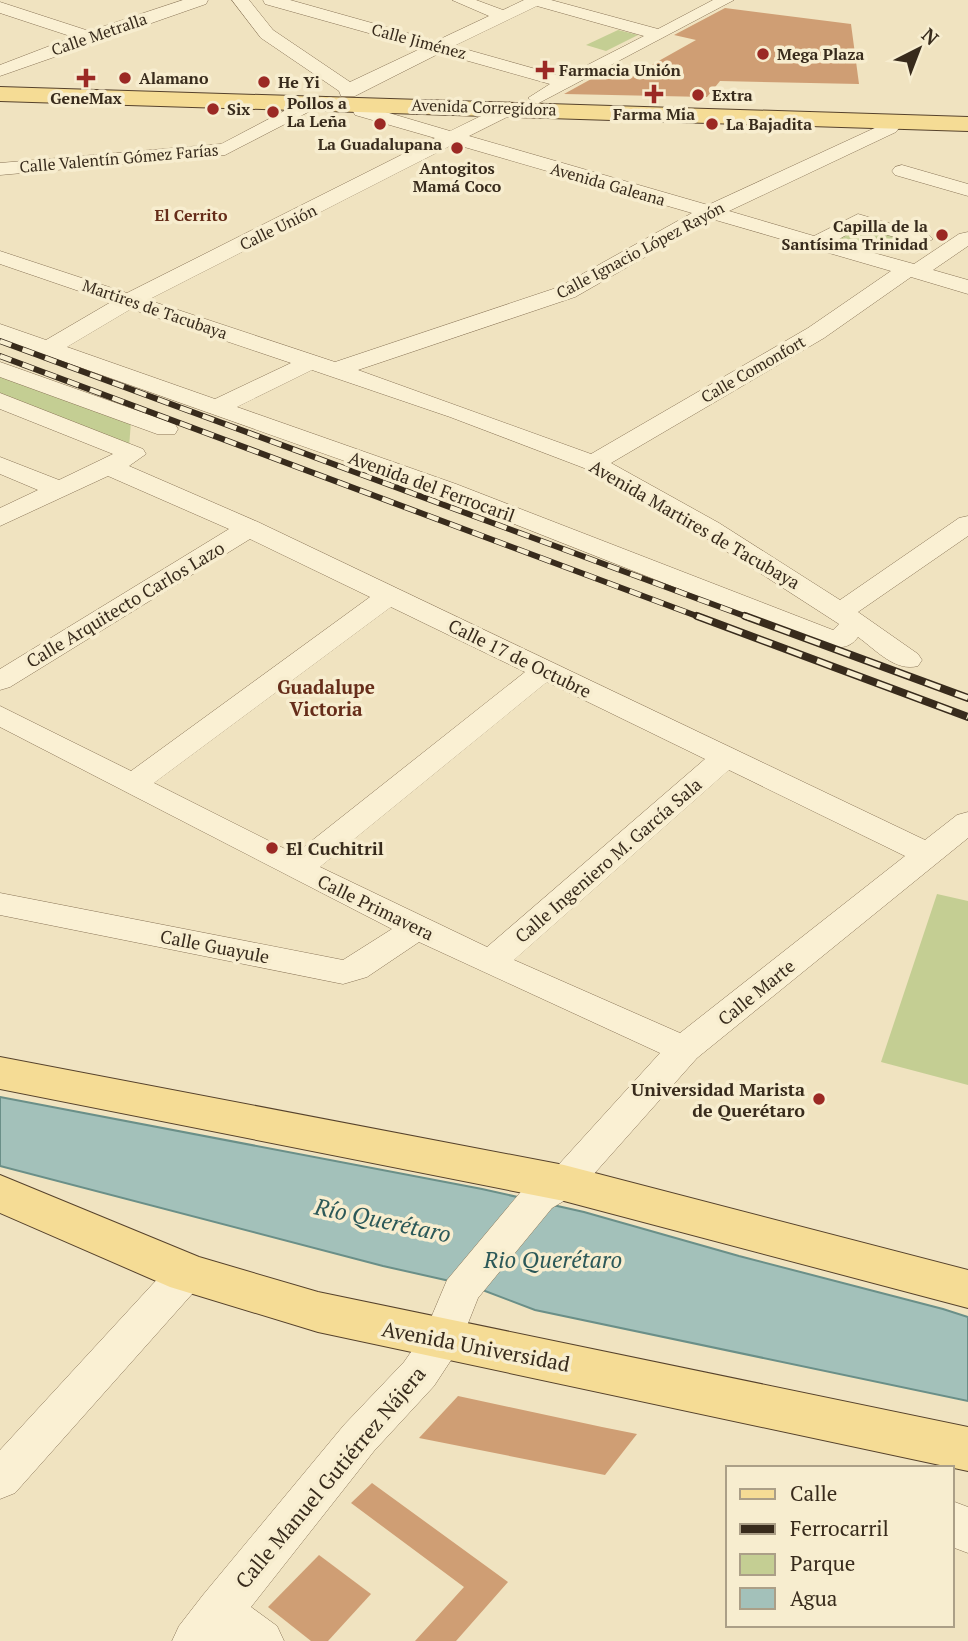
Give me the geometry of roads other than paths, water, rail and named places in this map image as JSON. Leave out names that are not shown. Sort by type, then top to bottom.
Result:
[{"type":"main road","name":"Avenida Corregidora","points":[[0,83],[968,109]]},
{"type":"main road","name":"Avenida Corregidora","points":[[0,94],[968,124]]},
{"type":"main road","points":[[0,1073],[551,1191],[968,1289]]},
{"type":"main road","name":"Avenida Universidad","points":[[0,1193],[187,1273],[318,1312],[958,1454]]},
{"type":"street","name":"Calle Metralla","points":[[0,71],[89,37],[200,0]]},
{"type":"street","points":[[240,0],[267,34],[348,91],[537,0],[658,34]]},
{"type":"street","name":"Calle Jiménez","points":[[271,0],[567,83]]},
{"type":"street","points":[[460,0],[505,16]]},
{"type":"street","points":[[688,0],[719,4]]},
{"type":"street","points":[[537,98],[719,4]]},
{"type":"street","points":[[0,7],[89,37]]},
{"type":"street","name":"Calle Valentín Gómez Farías","points":[[0,169],[225,149],[311,103]]},
{"type":"street","name":"Calle Unión","points":[[47,349],[130,300],[340,197],[451,136],[510,108]]},
{"type":"street","name":"Avenida Galeana","points":[[362,111],[968,287]]},
{"type":"street","name":"Calle Ignacio López Rayón","points":[[336,370],[567,292],[710,212],[890,128],[886,120]]},
{"type":"street","points":[[902,171],[968,190]]},
{"type":"street","points":[[818,242],[858,220],[927,239],[906,268]]},
{"type":"street","points":[[906,268],[966,238]]},
{"type":"street","name":"Martires de Tacubaya","points":[[0,257],[309,363]]},
{"type":"street","name":"Calle Comonfort","points":[[593,463],[816,333],[906,268]]},
{"type":"street","name":"Avenida del Ferrocaril","points":[[0,331],[447,489],[829,638],[842,639],[848,617]]},
{"type":"street","points":[[215,408],[309,363]]},
{"type":"street","name":"Avenida Martires de Tacubaya","points":[[309,363],[336,370],[593,463],[710,529],[848,617],[908,660]]},
{"type":"street","points":[[0,369],[166,429]]},
{"type":"street","name":"Calle 17 de Octubre","points":[[0,400],[250,528],[928,854]]},
{"type":"street","points":[[0,518],[121,460],[142,420]]},
{"type":"street","points":[[0,465],[60,490]]},
{"type":"street","points":[[848,617],[968,524]]},
{"type":"street","name":"Calle Arquitecto Carlos Lazo","points":[[0,681],[250,528]]},
{"type":"street","points":[[134,783],[390,595]]},
{"type":"street","points":[[297,869],[545,670]]},
{"type":"street","name":"Calle Primavera","points":[[0,715],[297,869],[490,963],[684,1049]]},
{"type":"street","name":"Calle Ingeniero M. García Sala","points":[[490,963],[726,757]]},
{"type":"street","name":"Calle Marte","points":[[551,1191],[684,1049],[968,822]]},
{"type":"street","name":"Calle Guayule","points":[[6,903],[343,972],[355,969],[418,927]]},
{"type":"street","name":"Calle Manuel Gutiérrez Nájera","points":[[207,1625],[359,1438],[419,1374],[443,1339],[461,1291],[551,1191]]},
{"type":"street","points":[[8,1459],[187,1273]]},
{"type":"street","points":[[954,1522],[968,1534]]},
{"type":"street","points":[[207,1625],[261,1641]]},
{"type":"water","name":"Rio Querétaro","points":[[0,1097],[482,1189],[584,1212],[943,1309],[968,1317],[968,1401],[535,1310],[472,1286],[383,1266],[0,1166]]},
{"type":"railway","points":[[0,341],[750,618]]},
{"type":"railway","points":[[0,356],[702,618]]},
{"type":"railway","points":[[697,616],[968,717]]},
{"type":"railway","points":[[745,616],[968,698]]},
{"type":"place","name":"Mega Plaza","points":[[763,54]]},
{"type":"place","name":"Farmacia Unión","points":[[545,70]]},
{"type":"place","name":"GeneMax","points":[[86,78]]},
{"type":"place","name":"Alamano","points":[[125,78]]},
{"type":"place","name":"He Yi","points":[[264,82]]},
{"type":"place","name":"Farma Mia","points":[[654,94]]},
{"type":"place","name":"Extra","points":[[698,95]]},
{"type":"place","name":"Six","points":[[213,109]]},
{"type":"place","name":"Pollos a La Leña","points":[[273,112]]},
{"type":"place","name":"La Guadalupana","points":[[380,124]]},
{"type":"place","name":"La Bajadita","points":[[712,124]]},
{"type":"place","name":"Antogitos Mamá Coco","points":[[457,148]]},
{"type":"place","name":"Capilla de la Santísima Trinidad","points":[[942,235]]},
{"type":"place","name":"El Cuchitril","points":[[272,848]]},
{"type":"place","name":"Universidad Marista de Querétaro","points":[[819,1099]]},
{"type":"district","name":"El Cerrito","points":[[191,215]]},
{"type":"district","name":"Guadalupe Victoria","points":[[326,697]]},
{"type":"water label","name":"Río Querétaro","points":[[383,1220]]}]
